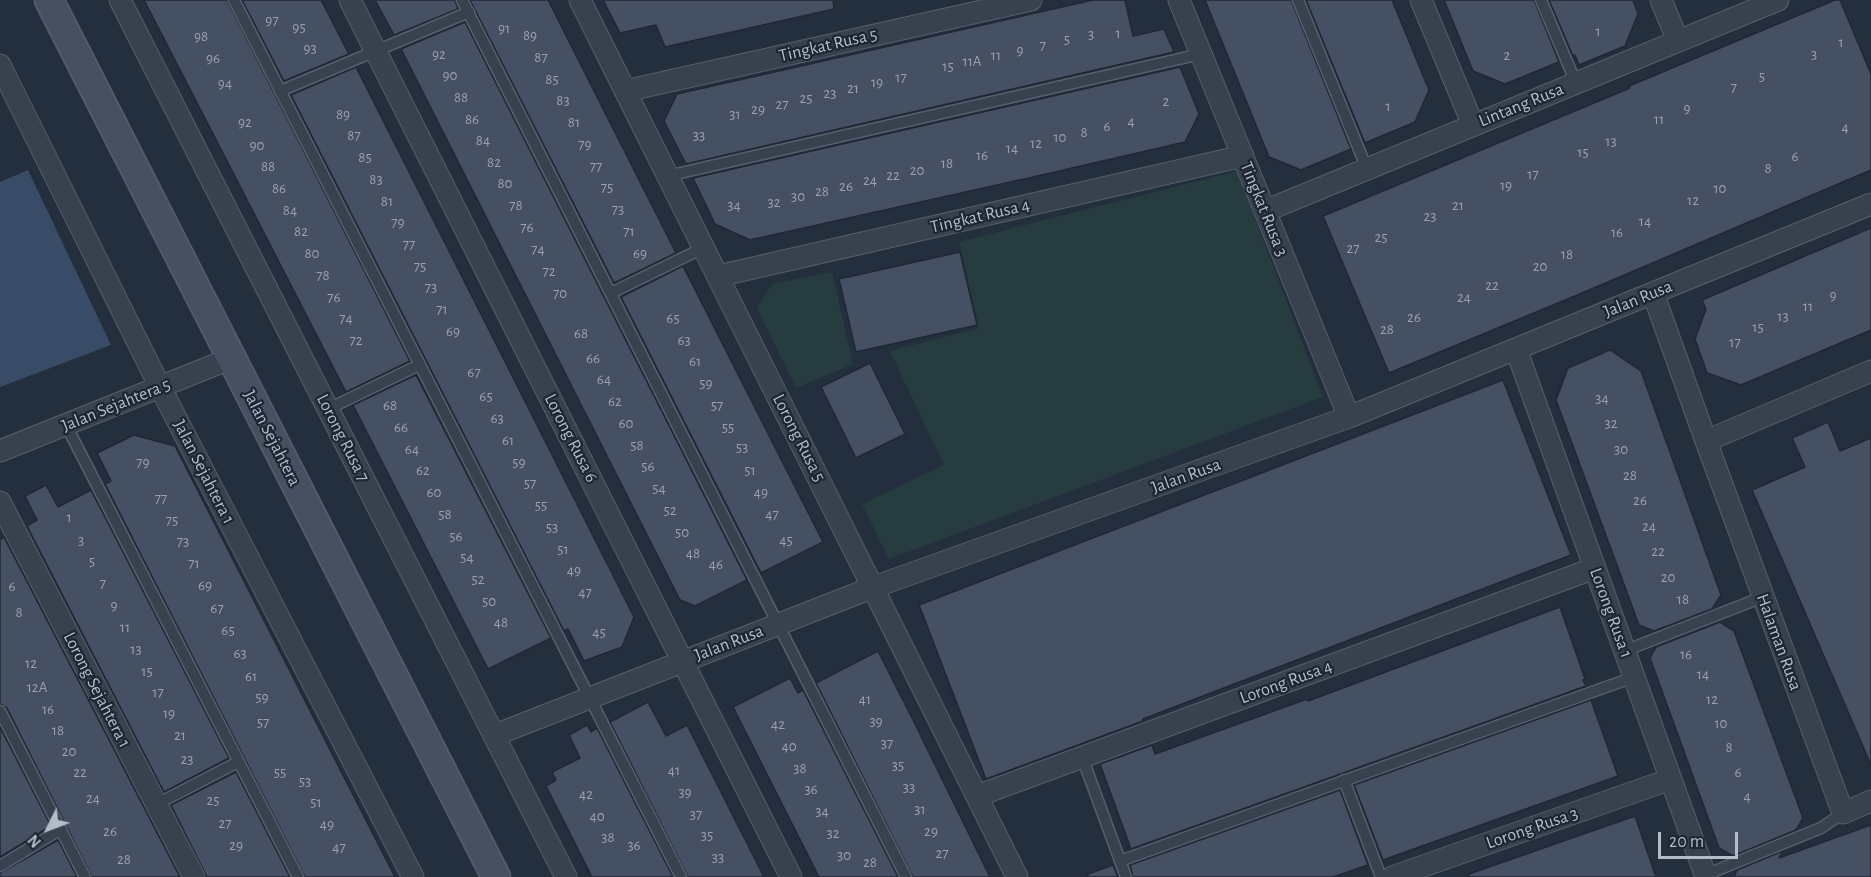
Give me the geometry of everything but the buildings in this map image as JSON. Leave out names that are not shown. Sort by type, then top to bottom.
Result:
[{"type":"main road","name":"Jalan Sejahtera","points":[[49,0],[496,877]]},
{"type":"street","name":"Lorong Rusa 7","points":[[120,0],[566,877]]},
{"type":"street","name":"Lorong Rusa 6","points":[[350,0],[791,877]]},
{"type":"street","name":"Lorong Rusa 5","points":[[580,0],[1017,877]]},
{"type":"street","name":"Tingkat Rusa 5","points":[[625,91],[1031,0]]},
{"type":"street","name":"Tingkat Rusa 3","points":[[1179,0],[1348,417]]},
{"type":"street","points":[[1421,0],[1473,125]]},
{"type":"street","points":[[1660,0],[1678,41]]},
{"type":"street","name":"Lintang Rusa","points":[[1265,211],[1778,0]]},
{"type":"street","name":"Jalan Sejahtera 1","points":[[0,64],[160,387],[413,877]]},
{"type":"street","name":"Tingkat Rusa 4","points":[[718,276],[1243,156]]},
{"type":"street","name":"Jalan Rusa","points":[[495,735],[874,587],[1348,417],[1871,204]]},
{"type":"street","name":"Halaman Rusa","points":[[1653,292],[1843,813]]},
{"type":"street","name":"Lorong Rusa 1","points":[[1516,349],[1706,876]]},
{"type":"street","name":"Jalan Sejahtera 5","points":[[0,451],[232,358]]},
{"type":"street","points":[[1706,441],[1871,371]]},
{"type":"street","name":"Lorong Sejahtera 1","points":[[0,502],[194,877]]},
{"type":"street","name":"Lorong Rusa 4","points":[[977,796],[1595,568]]},
{"type":"street","name":"Lorong Rusa 3","points":[[1392,877],[1671,779]]},
{"type":"street","points":[[1843,813],[1871,801]]},
{"type":"lane","points":[[234,0],[681,877]]},
{"type":"lane","points":[[462,0],[906,877]]},
{"type":"lane","points":[[1298,0],[1367,169]]},
{"type":"lane","points":[[1541,0],[1576,83]]},
{"type":"lane","points":[[280,91],[469,12]]},
{"type":"lane","points":[[667,176],[1201,54]]},
{"type":"lane","points":[[610,293],[703,248]]},
{"type":"lane","points":[[328,410],[419,365]]},
{"type":"lane","points":[[66,425],[298,877]]},
{"type":"lane","points":[[1624,651],[1763,597]]},
{"type":"lane","points":[[1120,861],[1634,677]]},
{"type":"lane","points":[[0,711],[85,877]]},
{"type":"lane","points":[[1082,757],[1126,877]]},
{"type":"lane","points":[[157,804],[238,762]]},
{"type":"lane","points":[[1344,780],[1381,877]]},
{"type":"lane","points":[[1706,876],[1821,828],[1843,813]]},
{"type":"lane","points":[[0,866],[61,829]]},
{"type":"green space","points":[[1237,171],[1323,397],[889,559],[862,504],[944,465],[890,351],[979,328],[959,242]]},
{"type":"green space","points":[[832,272],[853,364],[796,388],[757,308],[772,284]]},
{"type":"water","points":[[28,170],[111,345],[0,387],[0,182]]}]
